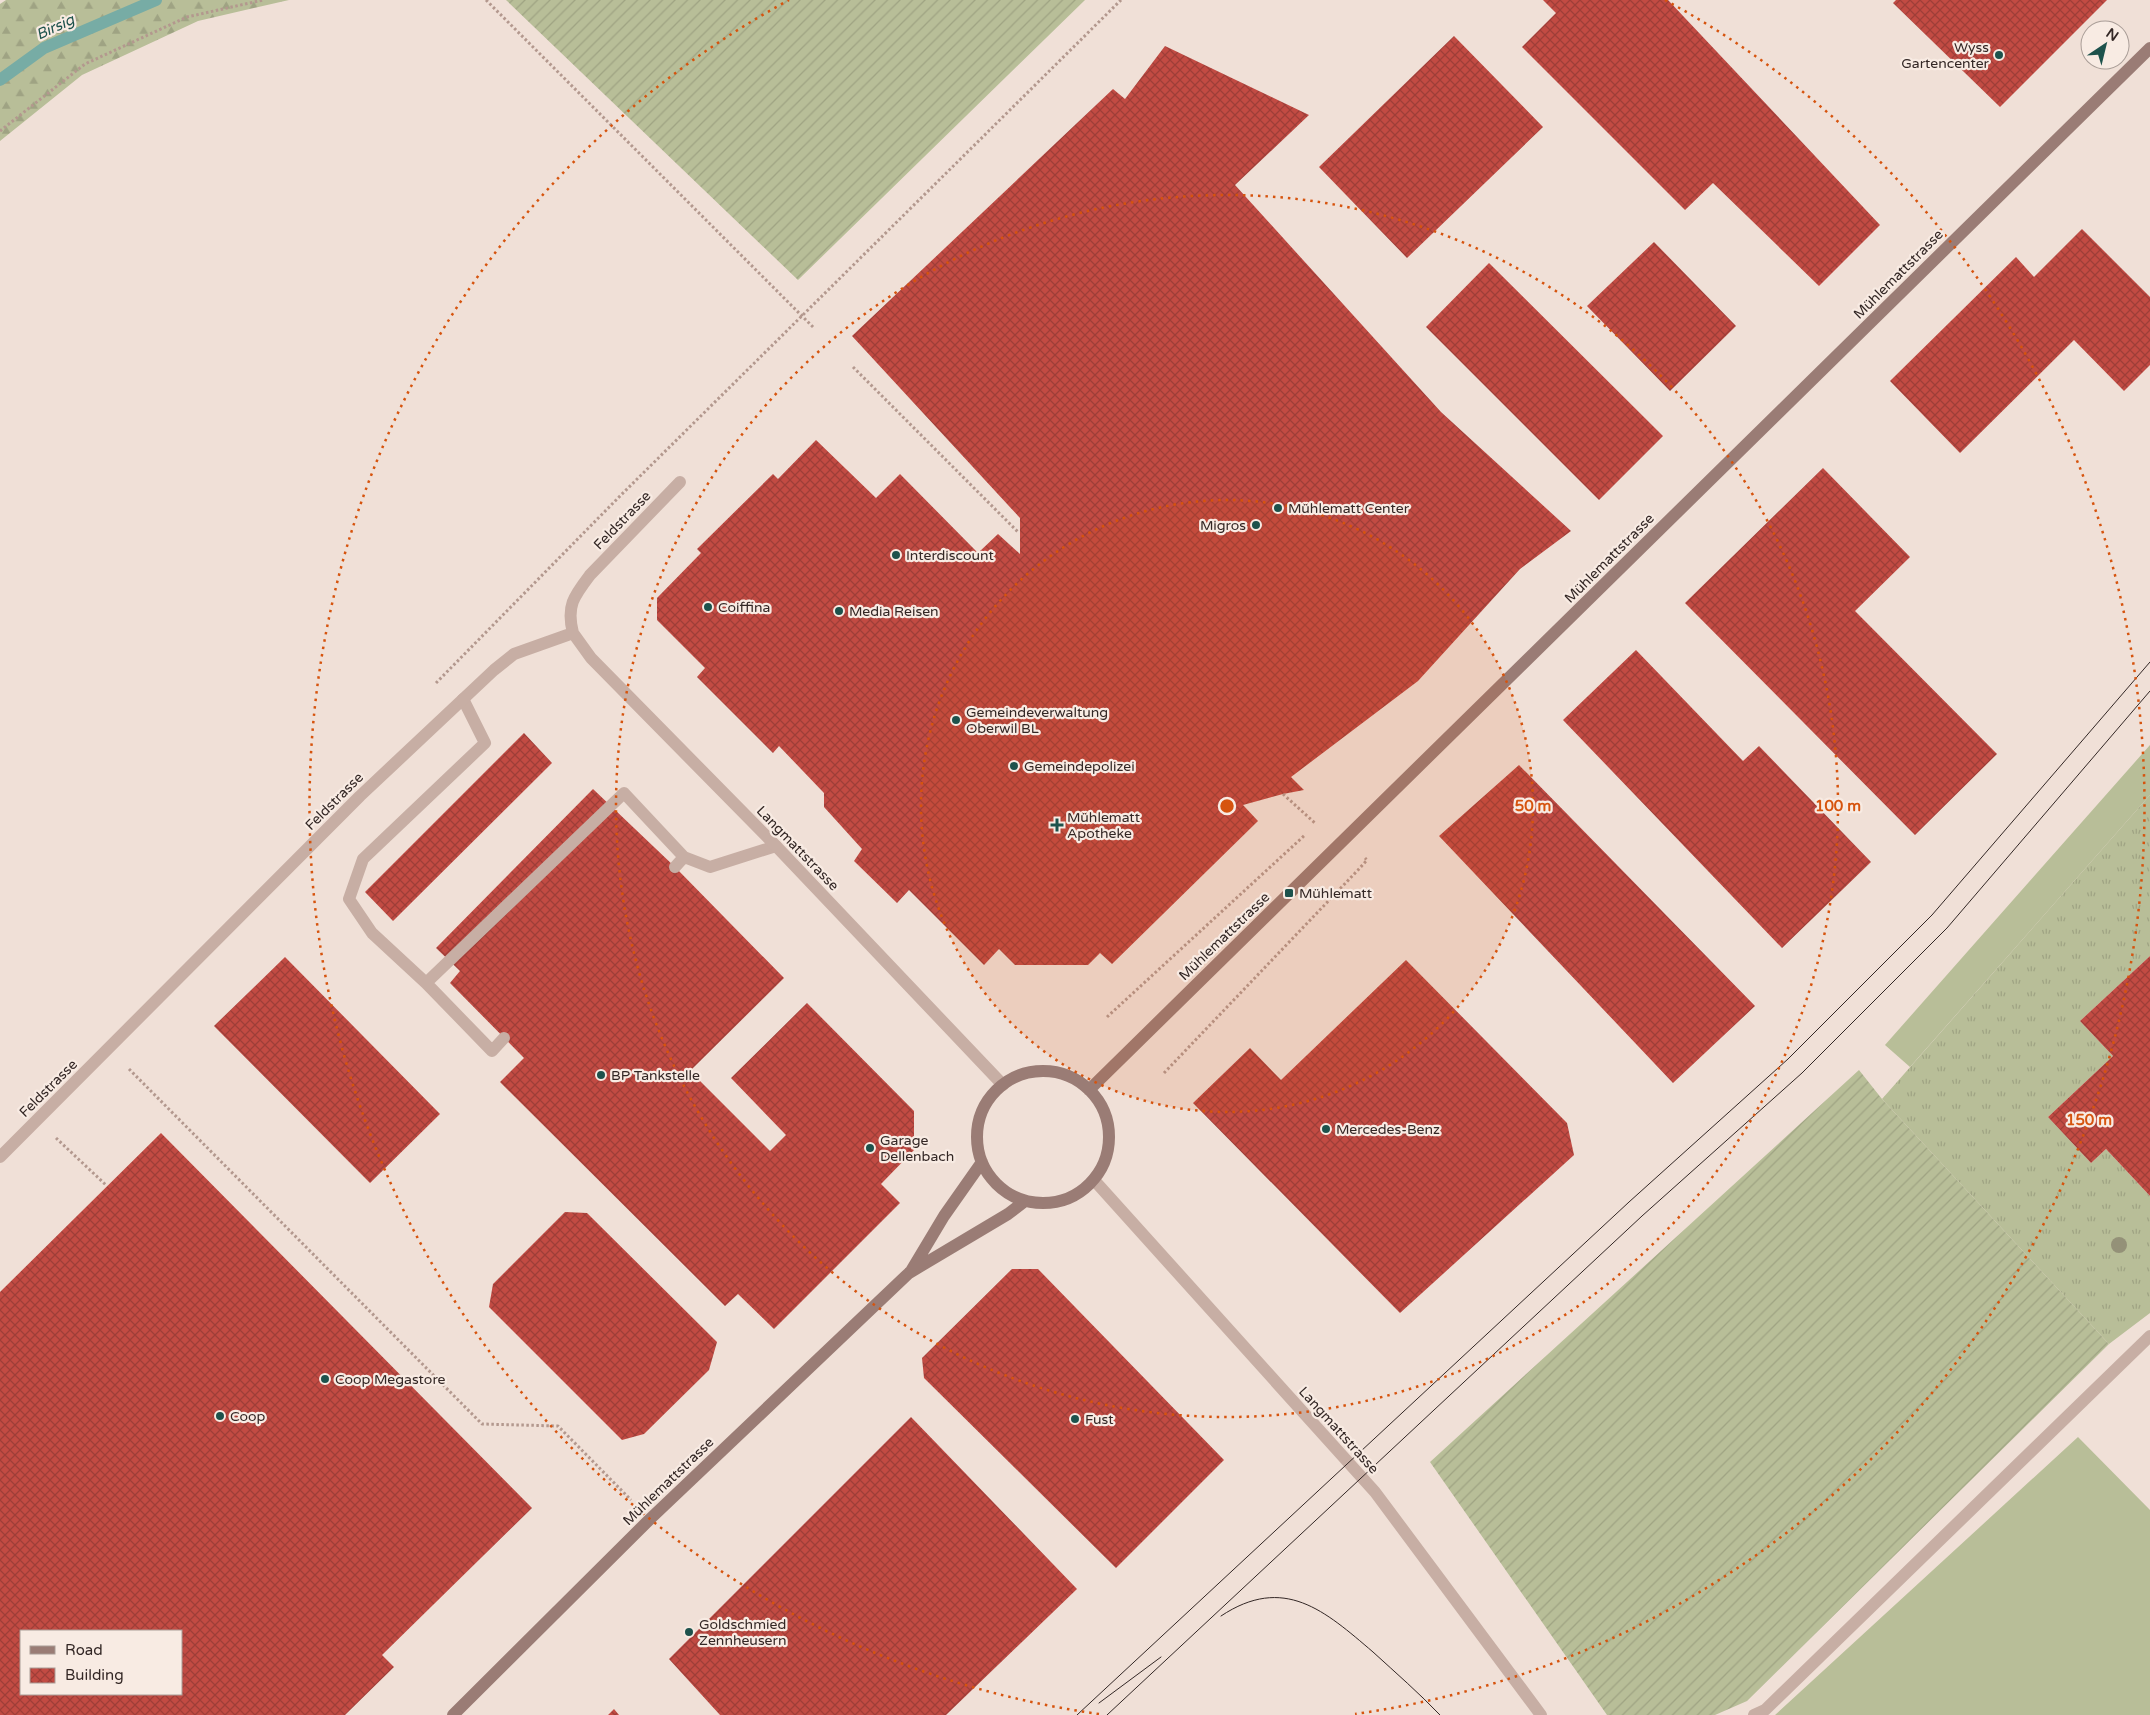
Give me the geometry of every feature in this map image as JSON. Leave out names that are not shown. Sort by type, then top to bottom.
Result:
[{"type":"main road","name":"Mühlemattstrasse","points":[[1090,1090],[2150,48]]},
{"type":"main road","points":[[1038,1071],[1056,1072],[1074,1078],[1090,1090],[1104,1110],[1110,1134],[1107,1158],[1094,1180],[1080,1193],[1063,1200],[1044,1204],[1025,1200],[1007,1192],[992,1179],[982,1162],[977,1141],[980,1120],[988,1100],[1003,1085],[1020,1076],[1038,1071]]},
{"type":"main road","name":"Mühlemattstrasse","points":[[909,1273],[944,1216],[982,1162]]},
{"type":"main road","name":"Mühlemattstrasse","points":[[452,1715],[650,1519],[909,1273],[1008,1214],[1025,1200]]},
{"type":"street","name":"Feldstrasse","points":[[0,1157],[360,796],[463,698],[514,654],[573,633],[569,618],[571,604],[577,592],[590,575],[680,482]]},
{"type":"street","name":"Langmattstrasse","points":[[573,633],[591,658],[776,846],[1003,1085]]},
{"type":"street","points":[[463,698],[485,743],[364,859],[350,899],[372,933],[426,983],[492,1051],[504,1038]]},
{"type":"street","points":[[426,983],[624,793],[684,858],[710,868],[776,846]]},
{"type":"street","points":[[674,867],[684,858]]},
{"type":"street","name":"Langmattstrasse","points":[[1094,1180],[1375,1492],[1541,1715]]},
{"type":"street","points":[[1754,1715],[1765,1710],[2150,1336]]},
{"type":"path","points":[[0,131],[85,64],[187,16],[263,0]]},
{"type":"path","points":[[486,0],[814,328]]},
{"type":"path","points":[[432,687],[1121,0]]},
{"type":"path","points":[[854,367],[1020,533]]},
{"type":"path","points":[[1283,794],[1316,824]]},
{"type":"path","points":[[1107,1017],[1321,820]]},
{"type":"path","points":[[109,1049],[482,1424],[558,1426],[650,1519]]},
{"type":"path","points":[[37,1120],[107,1186]]},
{"type":"green space","points":[[6,0],[289,0],[198,21],[82,75],[0,141],[0,4]]},
{"type":"green space","points":[[506,0],[1085,0],[798,280]]},
{"type":"green space","points":[[2150,745],[2150,795],[1910,1067],[1885,1045]]},
{"type":"green space","points":[[2150,795],[2150,956],[2080,1021],[2113,1056],[2048,1117],[2091,1163],[2106,1149],[2150,1196],[2150,1313],[2109,1344],[1882,1099]]},
{"type":"green space","points":[[1859,1070],[1882,1099],[2109,1344],[1747,1701],[1715,1715],[1607,1715],[1430,1462]]},
{"type":"green space","points":[[2078,1437],[2150,1510],[2150,1715],[1775,1715]]},
{"type":"building","points":[[1543,0],[1668,0],[1880,225],[1819,286],[1713,183],[1685,210],[1522,47],[1556,13]]},
{"type":"building","name":"Wyss Gartencenter","points":[[1896,0],[2107,0],[2087,20],[2080,20],[2080,27],[2000,107],[1893,3]]},
{"type":"building","points":[[1454,36],[1543,127],[1407,258],[1319,167]]},
{"type":"building","name":"Mühlematt Center","points":[[1165,46],[1309,115],[1235,185],[1441,412],[1571,531],[1520,569],[1418,681],[1291,777],[1304,790],[1243,805],[1258,821],[1112,964],[1100,953],[1088,965],[1015,965],[999,949],[984,965],[909,890],[897,903],[854,861],[862,849],[824,807],[824,793],[779,746],[773,753],[697,677],[705,668],[657,620],[657,598],[701,553],[697,549],[773,474],[778,479],[816,440],[876,498],[900,474],[978,553],[998,534],[1020,554],[1020,518],[852,336],[1113,89],[1125,99]]},
{"type":"building","points":[[2082,229],[2150,297],[2150,365],[2124,391],[2074,340],[1960,453],[1890,381],[2016,257],[2034,277]]},
{"type":"building","points":[[1654,242],[1736,326],[1670,391],[1587,306]]},
{"type":"building","points":[[1489,263],[1663,436],[1599,500],[1426,327]]},
{"type":"building","points":[[1823,468],[1910,557],[1855,611],[1997,754],[1915,835],[1685,603]]},
{"type":"building","points":[[1636,650],[1743,761],[1759,746],[1871,862],[1782,948],[1563,720]]},
{"type":"building","points":[[524,733],[552,763],[393,921],[365,892]]},
{"type":"building","points":[[1519,765],[1755,1006],[1673,1083],[1439,836]]},
{"type":"building","name":"BP Tankstelle","points":[[593,789],[675,867],[784,978],[690,1071],[770,1151],[786,1135],[731,1078],[807,1003],[914,1111],[914,1150],[881,1184],[900,1203],[774,1329],[738,1294],[725,1306],[500,1082],[524,1058],[450,983],[460,971],[436,948]]},
{"type":"building","points":[[2150,956],[2150,1196],[2106,1149],[2091,1163],[2048,1117],[2113,1056],[2080,1021]]},
{"type":"building","points":[[285,957],[440,1114],[370,1183],[214,1026]]},
{"type":"building","points":[[1406,960],[1567,1123],[1574,1155],[1400,1313],[1193,1103],[1250,1048],[1281,1080]]},
{"type":"building","name":"Coop","points":[[161,1133],[532,1508],[382,1655],[394,1667],[345,1715],[0,1715],[0,1292]]},
{"type":"building","points":[[565,1212],[587,1213],[717,1342],[709,1370],[644,1434],[622,1440],[489,1307],[493,1284]]},
{"type":"building","name":"Fust","points":[[1012,1269],[1038,1269],[1224,1460],[1116,1568],[924,1378],[922,1358]]},
{"type":"building","points":[[911,1417],[1077,1589],[946,1715],[720,1715],[669,1659]]},
{"type":"building","points":[[614,1709],[619,1715],[608,1715]]},
{"type":"waterway","name":"Birsig","points":[[0,80],[44,48],[156,0]]},
{"type":"tram line","points":[[1077,1715],[1629,1202],[1788,1059],[1932,915],[2150,662]]},
{"type":"tram line","points":[[1107,1715],[1642,1216],[1802,1073],[1947,928],[2150,691]]},
{"type":"tram line","points":[[1221,1616],[1244,1604],[1265,1598],[1284,1598],[1303,1603],[1338,1623],[1373,1652],[1440,1715]]},
{"type":"tram line","points":[[1099,1703],[1161,1657]]},
{"type":"place","name":"Wyss Gartencenter","points":[[1999,55]]},
{"type":"place","name":"Mühlematt Center","points":[[1278,508]]},
{"type":"place","name":"Migros","points":[[1256,525]]},
{"type":"place","name":"Interdiscount","points":[[896,555]]},
{"type":"place","name":"Coiffina","points":[[708,607]]},
{"type":"place","name":"Media Reisen","points":[[839,611]]},
{"type":"place","name":"Gemeindeverwaltung Oberwil BL","points":[[956,720]]},
{"type":"place","name":"Gemeindepolizei","points":[[1014,766]]},
{"type":"place","name":"Mühlematt Apotheke","points":[[1057,825]]},
{"type":"place","name":"Mühlematt","points":[[1289,893]]},
{"type":"place","name":"BP Tankstelle","points":[[601,1075]]},
{"type":"place","name":"Mercedes-Benz","points":[[1326,1129]]},
{"type":"place","name":"Garage Dellenbach","points":[[870,1148]]},
{"type":"place","name":"Coop Megastore","points":[[325,1379]]},
{"type":"place","name":"Coop","points":[[220,1416]]},
{"type":"place","name":"Fust","points":[[1075,1419]]},
{"type":"place","name":"Goldschmied Zennheusern","points":[[689,1632]]}]
